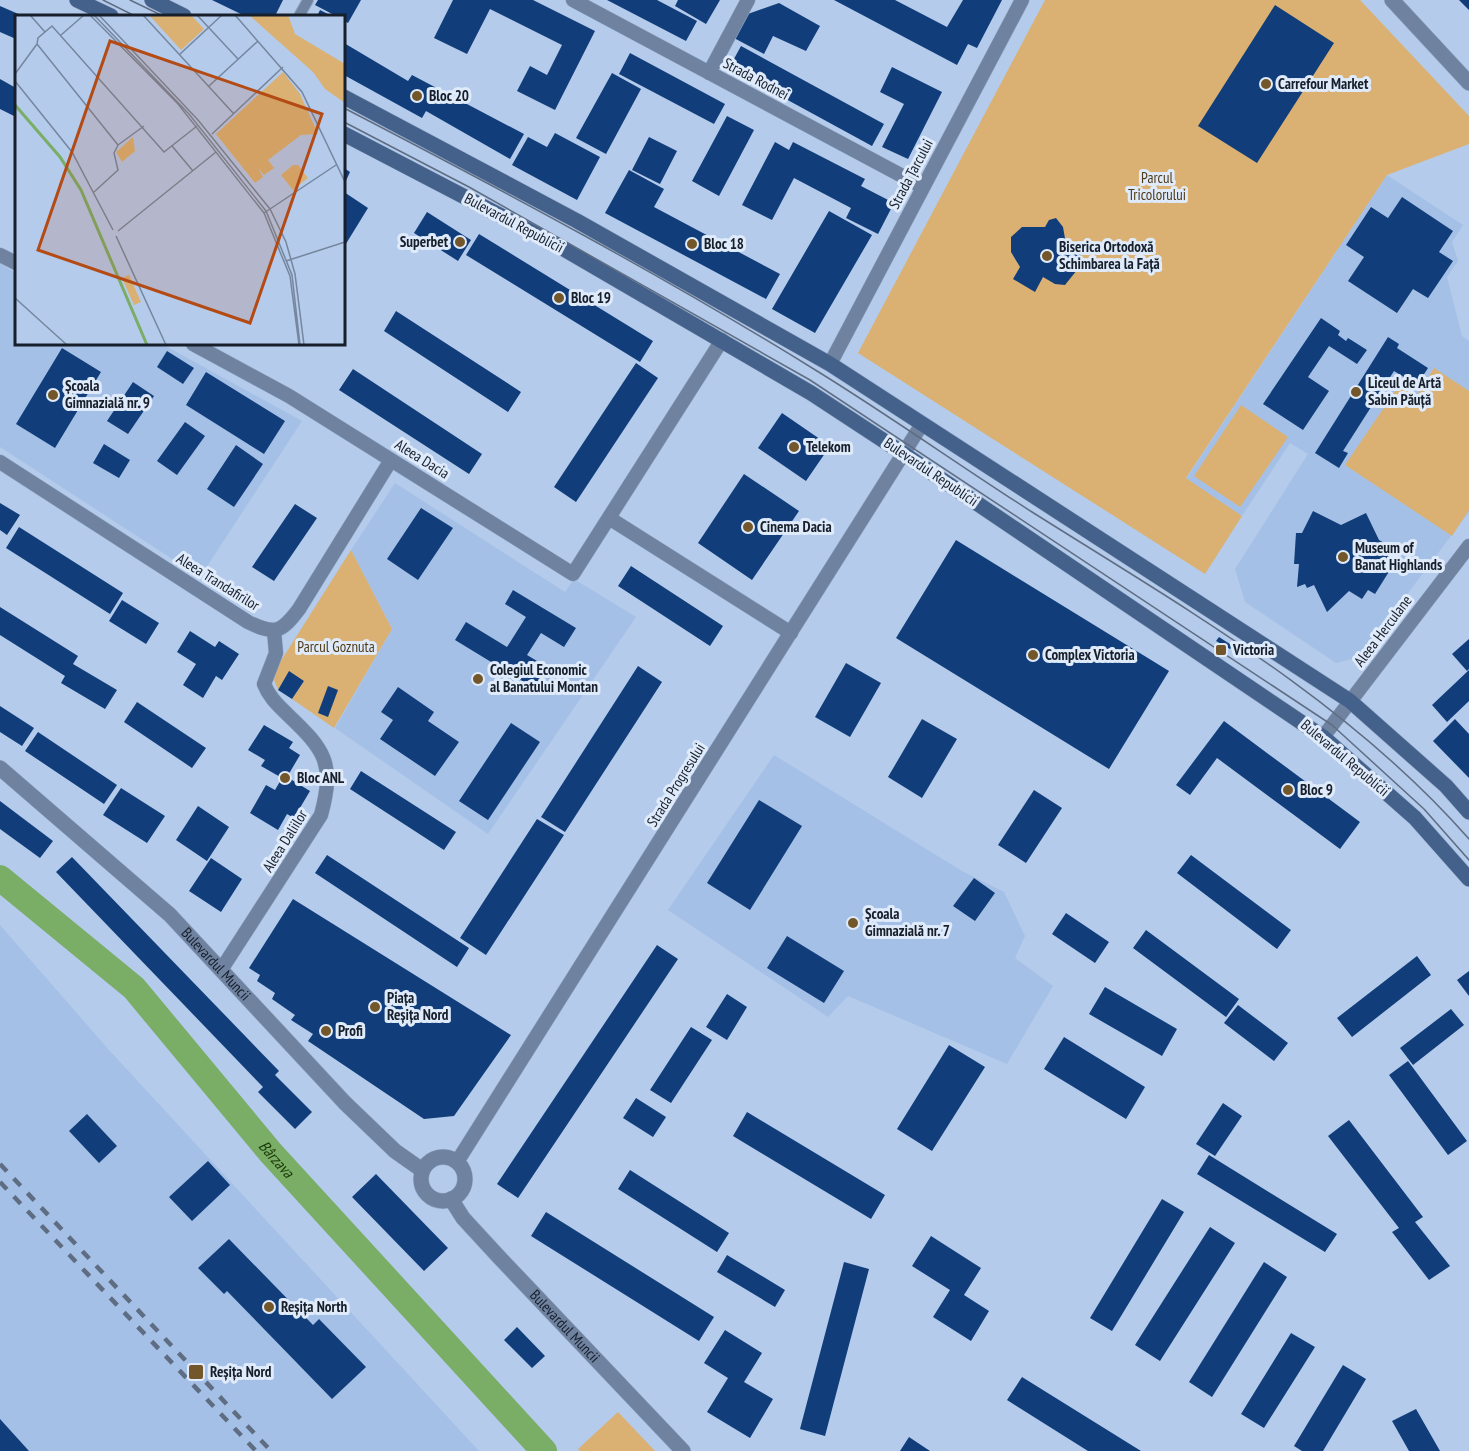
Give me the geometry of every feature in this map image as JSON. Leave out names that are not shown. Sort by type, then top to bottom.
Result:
[{"type":"main road","points":[[77,0],[109,15]]},
{"type":"main road","points":[[152,0],[182,15]]},
{"type":"main road","name":"Bulevardul Republicii","points":[[345,98],[577,221],[830,364],[1350,701],[1446,786],[1469,812]]},
{"type":"main road","name":"Bulevardul Republicii","points":[[345,135],[557,245],[811,393],[904,454],[1217,663],[1323,737],[1415,818],[1469,879]]},
{"type":"street","points":[[300,15],[308,0]]},
{"type":"street","name":"Strada Rodnei","points":[[573,0],[923,188]]},
{"type":"street","points":[[708,73],[748,0]]},
{"type":"street","name":"Strada Țarcului","points":[[830,364],[1022,0]]},
{"type":"street","points":[[1392,0],[1469,83]]},
{"type":"street","points":[[0,255],[15,262]]},
{"type":"street","name":"Aleea Dacia","points":[[195,345],[289,396],[573,574],[722,340]]},
{"type":"street","name":"Strada Progresului","points":[[457,1162],[922,424]]},
{"type":"street","points":[[274,631],[290,622],[299,609],[391,460]]},
{"type":"street","name":"Aleea Trandafirilor","points":[[0,462],[248,622],[266,631],[274,631]]},
{"type":"street","points":[[609,518],[791,633]]},
{"type":"street","name":"Aleea Herculane","points":[[1323,737],[1469,546]]},
{"type":"street","name":"Aleea Daliilor","points":[[222,970],[321,815],[328,787],[327,770],[320,750],[312,738],[272,699],[264,684],[276,653],[274,631]]},
{"type":"street","name":"Bulevardul Muncii","points":[[0,768],[170,915],[345,1103],[395,1151],[422,1170]]},
{"type":"street","points":[[434,1158],[450,1158],[457,1162],[462,1168],[465,1182],[457,1195],[451,1199],[434,1199],[427,1194],[420,1178],[422,1170],[434,1158]]},
{"type":"street","name":"Bulevardul Muncii","points":[[451,1199],[463,1218],[683,1451]]},
{"type":"shaded area","name":"Liceul de Artă Sabin Păuță","points":[[1387,175],[1463,225],[1452,242],[1458,261],[1447,277],[1462,336],[1469,341],[1469,512],[1360,657],[1336,663],[1245,602],[1235,569],[1308,454],[1290,443],[1242,516],[1186,479]]},
{"type":"shaded area","points":[[0,264],[15,272],[15,345],[164,345],[302,421],[200,577],[0,447]]},
{"type":"shaded area","name":"Colegiul Economic al Banatului Montan","points":[[395,483],[565,592],[574,579],[636,617],[488,834],[335,728],[392,629],[351,550]]},
{"type":"shaded area","name":"Școala Gimnazială nr. 7","points":[[774,755],[962,871],[1004,892],[1025,936],[1015,958],[1053,986],[1007,1064],[848,996],[828,1017],[668,910]]},
{"type":"shaded area","points":[[0,925],[109,1050],[479,1451],[0,1451]]},
{"type":"green space","name":"Parcul Tricolorului","points":[[1045,0],[1360,0],[1469,116],[1469,144],[1387,175],[1186,478],[1242,516],[1205,574],[858,353]]},
{"type":"green space","points":[[1434,368],[1469,391],[1469,510],[1452,536],[1345,465],[1400,384],[1417,395]]},
{"type":"green space","points":[[1241,405],[1288,437],[1240,507],[1194,476]]},
{"type":"green space","name":"Parcul Goznuta","points":[[351,550],[392,629],[334,728],[292,699],[304,681],[289,672],[278,690],[274,680],[277,667]]},
{"type":"green space","points":[[618,1412],[655,1451],[580,1451],[578,1449]]},
{"type":"building","points":[[212,0],[283,0],[276,15],[243,15]]},
{"type":"building","points":[[318,0],[361,0],[348,23],[345,22],[345,15],[334,15],[315,5]]},
{"type":"building","points":[[453,0],[533,0],[595,31],[555,110],[517,91],[530,66],[547,75],[562,45],[490,9],[467,54],[434,38]]},
{"type":"building","points":[[607,0],[657,0],[697,21],[686,41]]},
{"type":"building","points":[[678,0],[720,0],[706,24],[675,6]]},
{"type":"building","points":[[834,0],[895,0],[947,27],[963,0],[1002,0],[977,48],[968,44],[957,65]]},
{"type":"building","points":[[1459,0],[1469,0],[1469,10]]},
{"type":"building","points":[[779,3],[820,26],[806,51],[773,36],[764,54],[734,38],[745,15]]},
{"type":"building","name":"Carrefour Market","points":[[1275,5],[1334,43],[1257,163],[1198,126]]},
{"type":"building","points":[[0,6],[21,15],[15,15],[15,39],[0,32]]},
{"type":"building","points":[[320,10],[330,15],[318,15]]},
{"type":"building","name":"Bloc 20","points":[[345,44],[408,81],[412,75],[524,134],[510,159],[426,111],[422,118],[345,76]]},
{"type":"building","points":[[741,46],[884,124],[872,146],[729,68]]},
{"type":"building","points":[[630,53],[725,104],[714,124],[619,74]]},
{"type":"building","points":[[892,67],[942,92],[908,159],[882,147],[904,104],[880,92]]},
{"type":"building","points":[[612,73],[641,89],[606,154],[576,138]]},
{"type":"building","points":[[0,79],[15,87],[15,116],[0,109]]},
{"type":"building","points":[[727,116],[754,130],[719,196],[692,181]]},
{"type":"building","points":[[555,133],[600,157],[577,200],[512,165],[528,137],[547,147]]},
{"type":"building","points":[[649,137],[677,151],[660,184],[632,170]]},
{"type":"building","points":[[775,142],[789,150],[793,142],[865,179],[861,186],[894,203],[878,234],[846,218],[851,208],[794,178],[772,220],[742,205]]},
{"type":"building","points":[[345,169],[350,172],[345,183]]},
{"type":"building","name":"Bloc 18","points":[[629,170],[664,189],[654,207],[780,274],[766,299],[605,213]]},
{"type":"building","points":[[345,193],[368,208],[345,245]]},
{"type":"building","points":[[1402,197],[1453,231],[1439,252],[1453,261],[1428,298],[1413,289],[1397,313],[1348,281],[1364,257],[1346,245],[1371,207],[1388,218]]},
{"type":"building","points":[[829,211],[872,235],[815,333],[772,309]]},
{"type":"building","points":[[427,212],[471,240],[458,261],[414,233]]},
{"type":"building","name":"Biserica Ortodoxă Schimbarea la Față","points":[[1056,218],[1063,227],[1066,244],[1079,247],[1082,259],[1077,261],[1077,270],[1065,285],[1055,284],[1043,277],[1035,292],[1013,279],[1020,267],[1011,252],[1011,237],[1022,227],[1045,227],[1049,220]]},
{"type":"building","name":"Bloc 19","points":[[479,234],[653,341],[640,362],[466,255]]},
{"type":"building","points":[[396,311],[521,392],[508,412],[384,331]]},
{"type":"building","points":[[1321,318],[1340,331],[1338,335],[1346,341],[1348,338],[1367,350],[1357,364],[1329,346],[1308,377],[1329,391],[1303,430],[1263,404]]},
{"type":"building","points":[[1388,337],[1399,344],[1397,348],[1428,368],[1417,385],[1394,371],[1343,451],[1348,453],[1339,468],[1315,453]]},
{"type":"building","points":[[62,348],[101,372],[55,448],[16,424]]},
{"type":"building","points":[[167,351],[194,368],[183,384],[157,367]]},
{"type":"building","points":[[636,363],[658,378],[576,502],[554,487]]},
{"type":"building","points":[[353,369],[482,454],[469,474],[339,390]]},
{"type":"building","points":[[206,372],[285,421],[264,454],[186,405]]},
{"type":"building","points":[[133,382],[154,396],[128,434],[107,421]]},
{"type":"building","name":"Telekom","points":[[782,413],[830,446],[806,481],[758,448]]},
{"type":"building","points":[[185,422],[205,436],[177,475],[157,461]]},
{"type":"building","points":[[104,444],[130,460],[119,478],[93,463]]},
{"type":"building","points":[[236,445],[263,464],[234,507],[207,489]]},
{"type":"building","name":"Cinema Dacia","points":[[744,474],[799,511],[752,580],[698,543]]},
{"type":"building","points":[[0,503],[20,515],[7,535],[0,530]]},
{"type":"building","points":[[295,504],[317,518],[274,581],[252,567]]},
{"type":"building","points":[[421,508],[453,528],[418,580],[387,559]]},
{"type":"building","name":"Museum of Banat Highlands","points":[[1313,511],[1341,525],[1366,513],[1379,540],[1396,550],[1386,567],[1390,570],[1375,594],[1368,590],[1362,599],[1349,591],[1327,612],[1314,585],[1307,588],[1305,584],[1297,587],[1299,564],[1294,564],[1296,533],[1302,533]]},
{"type":"building","points":[[19,527],[123,593],[110,614],[6,548]]},
{"type":"building","name":"Complex Victoria","points":[[956,540],[1169,671],[1109,769],[896,638]]},
{"type":"building","points":[[631,566],[723,626],[710,646],[618,586]]},
{"type":"building","points":[[513,590],[576,628],[564,647],[541,633],[527,655],[547,667],[534,688],[455,640],[466,622],[507,647],[526,617],[505,604]]},
{"type":"building","points":[[122,600],[159,623],[146,644],[109,621]]},
{"type":"building","points":[[0,607],[78,656],[73,664],[117,690],[105,709],[61,683],[65,676],[0,635]]},
{"type":"building","points":[[190,631],[215,647],[219,641],[239,654],[222,680],[216,676],[203,698],[183,685],[196,664],[177,652]]},
{"type":"building","points":[[1219,637],[1233,646],[1230,649],[1216,641]]},
{"type":"building","points":[[1469,639],[1469,669],[1467,671],[1452,654]]},
{"type":"building","points":[[846,663],[881,683],[850,737],[815,717]]},
{"type":"building","points":[[638,666],[662,682],[565,832],[541,817]]},
{"type":"building","points":[[1469,670],[1469,701],[1447,722],[1432,705]]},
{"type":"building","points":[[289,671],[304,681],[292,699],[278,690]]},
{"type":"building","points":[[328,686],[338,690],[328,717],[318,713]]},
{"type":"building","points":[[398,687],[434,712],[428,721],[459,742],[435,776],[380,739],[393,720],[381,712]]},
{"type":"building","points":[[137,702],[206,748],[192,768],[124,722]]},
{"type":"building","points":[[0,706],[34,728],[22,746],[0,732]]},
{"type":"building","points":[[922,719],[957,739],[922,798],[888,777]]},
{"type":"building","points":[[1455,719],[1469,734],[1469,778],[1433,741]]},
{"type":"building","name":"Bloc 9","points":[[1224,721],[1360,822],[1340,849],[1217,758],[1190,795],[1176,785]]},
{"type":"building","points":[[511,723],[540,742],[488,820],[459,801]]},
{"type":"building","name":"Bloc ANL","points":[[264,725],[293,742],[289,748],[300,755],[287,777],[310,791],[294,818],[287,814],[278,830],[250,813],[266,785],[275,790],[282,778],[261,766],[265,760],[248,750]]},
{"type":"building","points":[[38,732],[117,785],[104,804],[25,751]]},
{"type":"building","points":[[361,771],[456,832],[444,850],[350,789]]},
{"type":"building","points":[[121,788],[165,816],[147,843],[103,815]]},
{"type":"building","points":[[1034,790],[1062,808],[1026,863],[998,845]]},
{"type":"building","points":[[759,800],[802,826],[750,910],[707,883]]},
{"type":"building","points":[[0,801],[53,841],[40,858],[0,829]]},
{"type":"building","points":[[198,806],[229,827],[207,861],[176,840]]},
{"type":"building","points":[[537,819],[564,835],[486,955],[460,938]]},
{"type":"building","points":[[327,855],[469,948],[457,967],[315,873]]},
{"type":"building","points":[[1191,855],[1291,930],[1277,949],[1177,873]]},
{"type":"building","points":[[72,857],[279,1071],[275,1075],[312,1112],[295,1129],[258,1092],[263,1087],[56,872]]},
{"type":"building","points":[[211,858],[242,879],[221,912],[189,891]]},
{"type":"building","points":[[974,878],[995,893],[975,921],[953,906]]},
{"type":"building","name":"Piața Reșița Nord","points":[[293,899],[511,1035],[454,1116],[424,1119],[308,1041],[313,1034],[291,1020],[295,1015],[272,999],[275,993],[257,981],[260,975],[249,968]]},
{"type":"building","points":[[1066,913],[1109,942],[1095,963],[1052,934]]},
{"type":"building","points":[[1146,930],[1239,999],[1226,1017],[1133,948]]},
{"type":"building","points":[[787,936],[844,971],[824,1003],[767,968]]},
{"type":"building","points":[[657,945],[678,959],[518,1198],[497,1184]]},
{"type":"building","points":[[1417,956],[1431,975],[1352,1037],[1337,1018]]},
{"type":"building","points":[[1469,971],[1469,996],[1457,980]]},
{"type":"building","points":[[1105,987],[1177,1029],[1162,1056],[1089,1014]]},
{"type":"building","points":[[727,994],[747,1007],[727,1040],[706,1027]]},
{"type":"building","points":[[1238,1005],[1288,1043],[1274,1061],[1224,1023]]},
{"type":"building","points":[[1451,1009],[1464,1025],[1413,1065],[1400,1048]]},
{"type":"building","points":[[691,1027],[712,1040],[671,1103],[650,1090]]},
{"type":"building","points":[[1064,1037],[1145,1087],[1126,1119],[1044,1069]]},
{"type":"building","points":[[949,1045],[985,1067],[932,1151],[897,1129]]},
{"type":"building","points":[[1408,1061],[1467,1141],[1448,1155],[1389,1075]]},
{"type":"building","points":[[636,1098],[666,1117],[653,1137],[623,1118]]},
{"type":"building","points":[[1223,1103],[1242,1116],[1215,1156],[1196,1144]]},
{"type":"building","points":[[747,1112],[885,1195],[871,1219],[733,1136]]},
{"type":"building","points":[[87,1114],[117,1146],[99,1163],[69,1131]]},
{"type":"building","points":[[1349,1120],[1423,1217],[1415,1222],[1450,1266],[1429,1280],[1392,1232],[1399,1228],[1328,1136]]},
{"type":"building","points":[[1209,1155],[1337,1234],[1325,1252],[1197,1174]]},
{"type":"building","points":[[208,1161],[230,1185],[192,1221],[169,1197]]},
{"type":"building","points":[[630,1170],[729,1233],[717,1252],[618,1189]]},
{"type":"building","points":[[376,1174],[448,1248],[424,1271],[352,1197]]},
{"type":"building","points":[[1162,1199],[1184,1212],[1112,1331],[1090,1318]]},
{"type":"building","points":[[546,1212],[714,1317],[699,1341],[531,1236]]},
{"type":"building","points":[[1210,1227],[1235,1243],[1160,1361],[1135,1345]]},
{"type":"building","points":[[931,1236],[981,1268],[964,1295],[989,1311],[971,1341],[933,1317],[950,1290],[912,1266]]},
{"type":"building","name":"Reșița North","points":[[229,1239],[313,1325],[319,1319],[366,1367],[332,1399],[227,1291],[224,1294],[198,1268]]},
{"type":"building","points":[[727,1255],[785,1290],[775,1307],[717,1272]]},
{"type":"building","points":[[844,1262],[869,1269],[825,1436],[800,1429]]},
{"type":"building","points":[[1264,1262],[1287,1277],[1212,1397],[1189,1382]]},
{"type":"building","points":[[517,1327],[545,1356],[532,1368],[504,1340]]},
{"type":"building","points":[[725,1330],[762,1353],[744,1382],[773,1399],[750,1438],[707,1412],[728,1378],[704,1363]]},
{"type":"building","points":[[1291,1333],[1315,1347],[1264,1428],[1241,1414]]},
{"type":"building","points":[[1343,1365],[1366,1379],[1323,1451],[1302,1451],[1294,1446]]},
{"type":"building","points":[[1022,1377],[1141,1451],[1088,1451],[1007,1400]]},
{"type":"building","points":[[1416,1409],[1440,1451],[1409,1451],[1392,1421]]},
{"type":"building","points":[[0,1419],[29,1451],[0,1451]]},
{"type":"building","points":[[909,1437],[930,1451],[900,1451]]},
{"type":"waterway","name":"Bârzava","points":[[0,878],[134,988],[271,1153],[544,1451]]},
{"type":"tram line","points":[[103,0],[133,15]]},
{"type":"tram line","points":[[130,0],[161,15]]},
{"type":"tram line","points":[[345,109],[583,235],[759,336],[844,388],[1032,512],[1206,622],[1318,700],[1371,743],[1422,789],[1469,839]]},
{"type":"tram line","points":[[345,123],[469,187],[810,380],[1332,725],[1424,809],[1469,860]]},
{"type":"railway","points":[[0,1164],[271,1451]]},
{"type":"railway","points":[[0,1182],[256,1451]]},
{"type":"place","name":"Carrefour Market","points":[[1266,84]]},
{"type":"place","name":"Bloc 20","points":[[417,96]]},
{"type":"place","name":"Superbet","points":[[460,242]]},
{"type":"place","name":"Bloc 18","points":[[692,244]]},
{"type":"place","name":"Biserica Ortodoxă Schimbarea la Față","points":[[1047,256]]},
{"type":"place","name":"Bloc 19","points":[[559,298]]},
{"type":"place","name":"Liceul de Artă Sabin Păuță","points":[[1356,392]]},
{"type":"place","name":"Școala Gimnazială nr. 9","points":[[53,395]]},
{"type":"place","name":"Telekom","points":[[794,447]]},
{"type":"place","name":"Cinema Dacia","points":[[748,527]]},
{"type":"place","name":"Museum of Banat Highlands","points":[[1343,557]]},
{"type":"place","name":"Victoria","points":[[1221,650]]},
{"type":"place","name":"Complex Victoria","points":[[1033,655]]},
{"type":"place","name":"Colegiul Economic al Banatului Montan","points":[[478,679]]},
{"type":"place","name":"Bloc ANL","points":[[285,778]]},
{"type":"place","name":"Bloc 9","points":[[1288,790]]},
{"type":"place","name":"Școala Gimnazială nr. 7","points":[[853,923]]},
{"type":"place","name":"Piața Reșița Nord","points":[[375,1007]]},
{"type":"place","name":"Profi","points":[[326,1031]]},
{"type":"place","name":"Reșița North","points":[[269,1307]]},
{"type":"place","name":"Reșița Nord","points":[[196,1372]]}]
